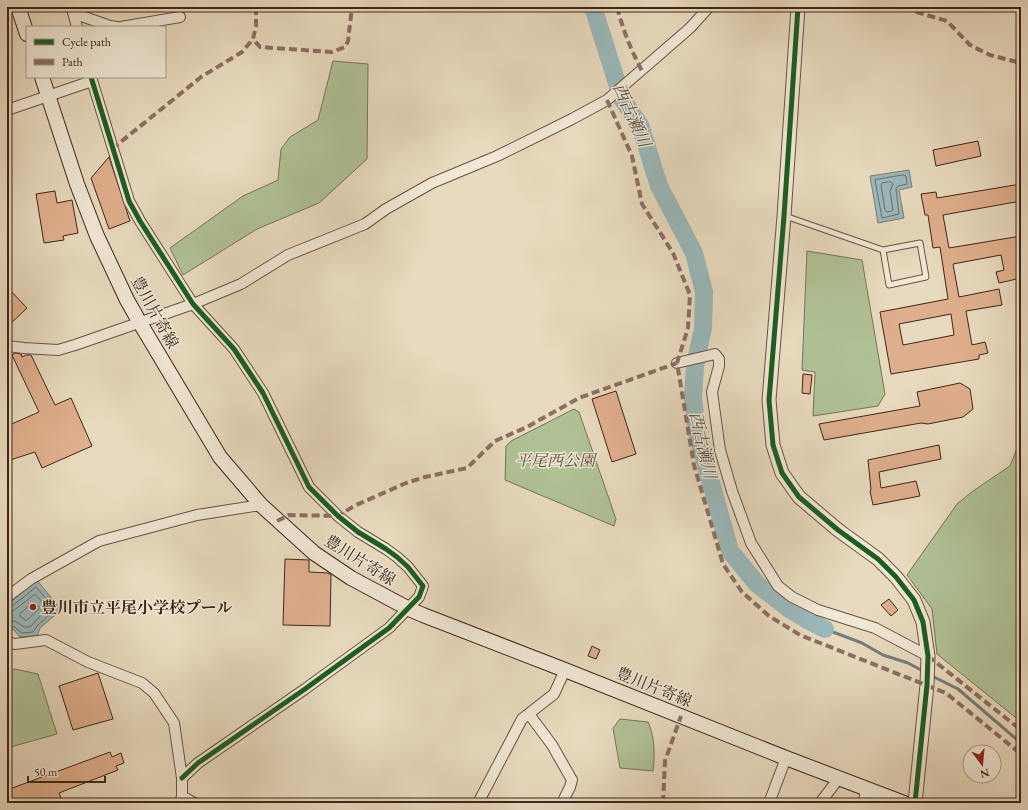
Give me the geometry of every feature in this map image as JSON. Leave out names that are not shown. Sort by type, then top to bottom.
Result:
[{"type":"main road","points":[[18,7],[26,31]]},
{"type":"main road","name":"豊川片寄線","points":[[42,78],[77,184],[97,236],[127,300],[140,323],[220,457],[261,505],[314,553],[351,578],[409,609],[904,803]]},
{"type":"street","points":[[7,346],[58,350],[193,304],[241,284],[288,255],[365,224],[386,209],[432,184],[503,153],[608,100],[690,28],[709,7]]},
{"type":"street","points":[[798,7],[784,216],[769,400],[772,445],[782,473],[799,497],[838,530],[878,559],[896,577],[914,600],[923,622],[928,661],[915,803]]},
{"type":"street","points":[[72,10],[77,26]]},
{"type":"street","points":[[72,10],[110,26]]},
{"type":"street","points":[[127,26],[180,17]]},
{"type":"street","points":[[7,110],[91,79],[129,201],[140,221],[193,304],[234,348],[264,393],[309,487],[338,516],[398,557],[423,586],[419,597],[389,628],[305,689],[198,763],[182,778]]},
{"type":"street","points":[[677,363],[715,354],[719,359],[719,366],[712,392],[720,450],[732,491],[751,543],[778,586],[792,597],[818,610],[875,628],[928,661]]},
{"type":"street","points":[[7,597],[31,579],[98,541],[197,515],[261,505]]},
{"type":"street","points":[[7,642],[15,644],[46,640],[88,662],[108,668],[142,683],[154,694],[174,723],[182,778],[181,799],[194,803]]},
{"type":"street","points":[[478,803],[522,719],[554,694],[565,670]]},
{"type":"street","points":[[529,714],[552,745],[572,780],[562,803]]},
{"type":"street","points":[[769,803],[786,758]]},
{"type":"street","points":[[820,803],[839,778]]},
{"type":"street","points":[[862,803],[867,788]]},
{"type":"lane","points":[[784,216],[883,250],[920,242],[926,277],[888,284],[883,250]]},
{"type":"green space","points":[[333,61],[368,64],[367,159],[319,203],[257,229],[183,275],[170,248],[243,196],[278,180],[281,149],[290,137],[318,120]]},
{"type":"green space","points":[[807,251],[862,260],[885,394],[878,406],[813,416],[815,372],[802,370]]},
{"type":"green space","name":"平尾西公園","points":[[574,409],[579,412],[616,519],[614,526],[505,480],[506,446],[511,441]]},
{"type":"green space","points":[[1021,438],[1021,722],[937,654],[932,609],[907,575],[957,504],[973,491],[1010,466]]},
{"type":"green space","points":[[15,669],[38,674],[57,734],[7,748],[7,671]]},
{"type":"green space","points":[[620,719],[648,722],[654,746],[653,771],[620,768],[613,728]]},
{"type":"water","points":[[909,170],[912,187],[899,190],[904,218],[878,223],[870,176]]},
{"type":"water","name":"豊川市立平尾小学校プール","points":[[37,580],[61,610],[40,628],[37,636],[20,637],[13,629],[8,633],[7,605]]},
{"type":"building","points":[[978,141],[981,156],[936,166],[933,150]]},
{"type":"building","points":[[109,157],[130,221],[109,229],[91,178]]},
{"type":"building","points":[[1021,184],[1021,201],[943,215],[949,248],[1021,236],[1021,278],[999,283],[996,272],[1004,270],[1001,255],[953,264],[959,297],[999,289],[1002,305],[966,311],[972,345],[985,342],[988,353],[979,355],[979,359],[891,374],[880,312],[948,299],[940,247],[933,248],[928,215],[925,215],[921,194],[936,192],[937,198]],"holes":[[[951,314],[954,335],[903,345],[899,324]]]},
{"type":"building","points":[[55,191],[57,203],[72,200],[78,233],[63,236],[64,240],[44,243],[36,194]]},
{"type":"building","points":[[7,287],[27,308],[7,327]]},
{"type":"building","points":[[15,353],[21,354],[22,357],[31,355],[55,405],[71,398],[92,446],[42,468],[35,452],[7,461],[7,426],[39,412],[12,355]]},
{"type":"building","points":[[803,374],[812,375],[810,394],[802,393]]},
{"type":"building","points":[[960,383],[970,389],[973,409],[963,417],[824,440],[819,424],[920,406],[917,392]]},
{"type":"building","points":[[616,391],[636,454],[612,462],[592,399]]},
{"type":"building","points":[[939,445],[941,459],[879,472],[881,488],[916,481],[920,496],[873,505],[870,491],[868,460]]},
{"type":"building","points":[[285,559],[309,560],[309,572],[328,573],[331,575],[330,626],[283,625]]},
{"type":"building","points":[[889,599],[898,610],[891,616],[881,605]]},
{"type":"building","points":[[592,646],[600,650],[596,659],[588,656]]},
{"type":"building","points":[[98,673],[113,719],[73,730],[59,686]]},
{"type":"building","points":[[110,752],[112,757],[121,753],[124,763],[116,766],[118,770],[59,793],[63,803],[46,803],[44,798],[29,803],[7,803],[7,790]]},
{"type":"waterway","name":"西古瀬川","points":[[593,7],[622,99],[640,125],[659,186],[694,253],[704,292],[703,328],[695,366],[693,398],[697,432],[730,551],[757,584],[789,609],[825,629]]},
{"type":"waterway","name":"西古瀬川","points":[[825,629],[862,643],[883,655],[908,663],[923,671]]},
{"type":"waterway","name":"西古瀬川","points":[[930,675],[958,689],[1021,743]]},
{"type":"marked path","points":[[256,7],[256,26],[253,39],[260,47],[332,52],[345,47],[348,41],[352,7]]},
{"type":"marked path","points":[[617,7],[628,40],[642,71]]},
{"type":"marked path","points":[[905,7],[913,11],[947,21],[970,45],[990,55],[1021,63]]},
{"type":"marked path","points":[[112,149],[201,77],[242,52],[253,39]]},
{"type":"marked path","points":[[607,100],[632,156],[642,204],[673,253],[690,295],[688,328],[677,363],[694,465],[723,564],[742,592],[769,616],[800,635],[946,693],[1021,754]]},
{"type":"marked path","points":[[277,521],[289,515],[338,516],[354,506],[406,483],[425,477],[467,468],[495,441],[527,427],[579,398],[677,363]]},
{"type":"marked path","points":[[928,656],[1021,730]]},
{"type":"marked path","points":[[663,803],[665,761],[681,716]]},
{"type":"cycle path","points":[[798,7],[784,216],[769,400],[773,445],[782,473],[799,497],[838,530],[878,559],[896,577],[914,600],[923,622],[928,656],[927,685],[915,803]]},
{"type":"cycle path","points":[[91,78],[129,201],[140,221],[193,304],[234,349],[263,393],[309,487],[338,516],[358,532],[397,557],[408,567],[423,586],[419,597],[389,628],[305,689],[198,763],[182,778]]},
{"type":"place","name":"豊川市立平尾小学校プール","points":[[33,607]]}]
